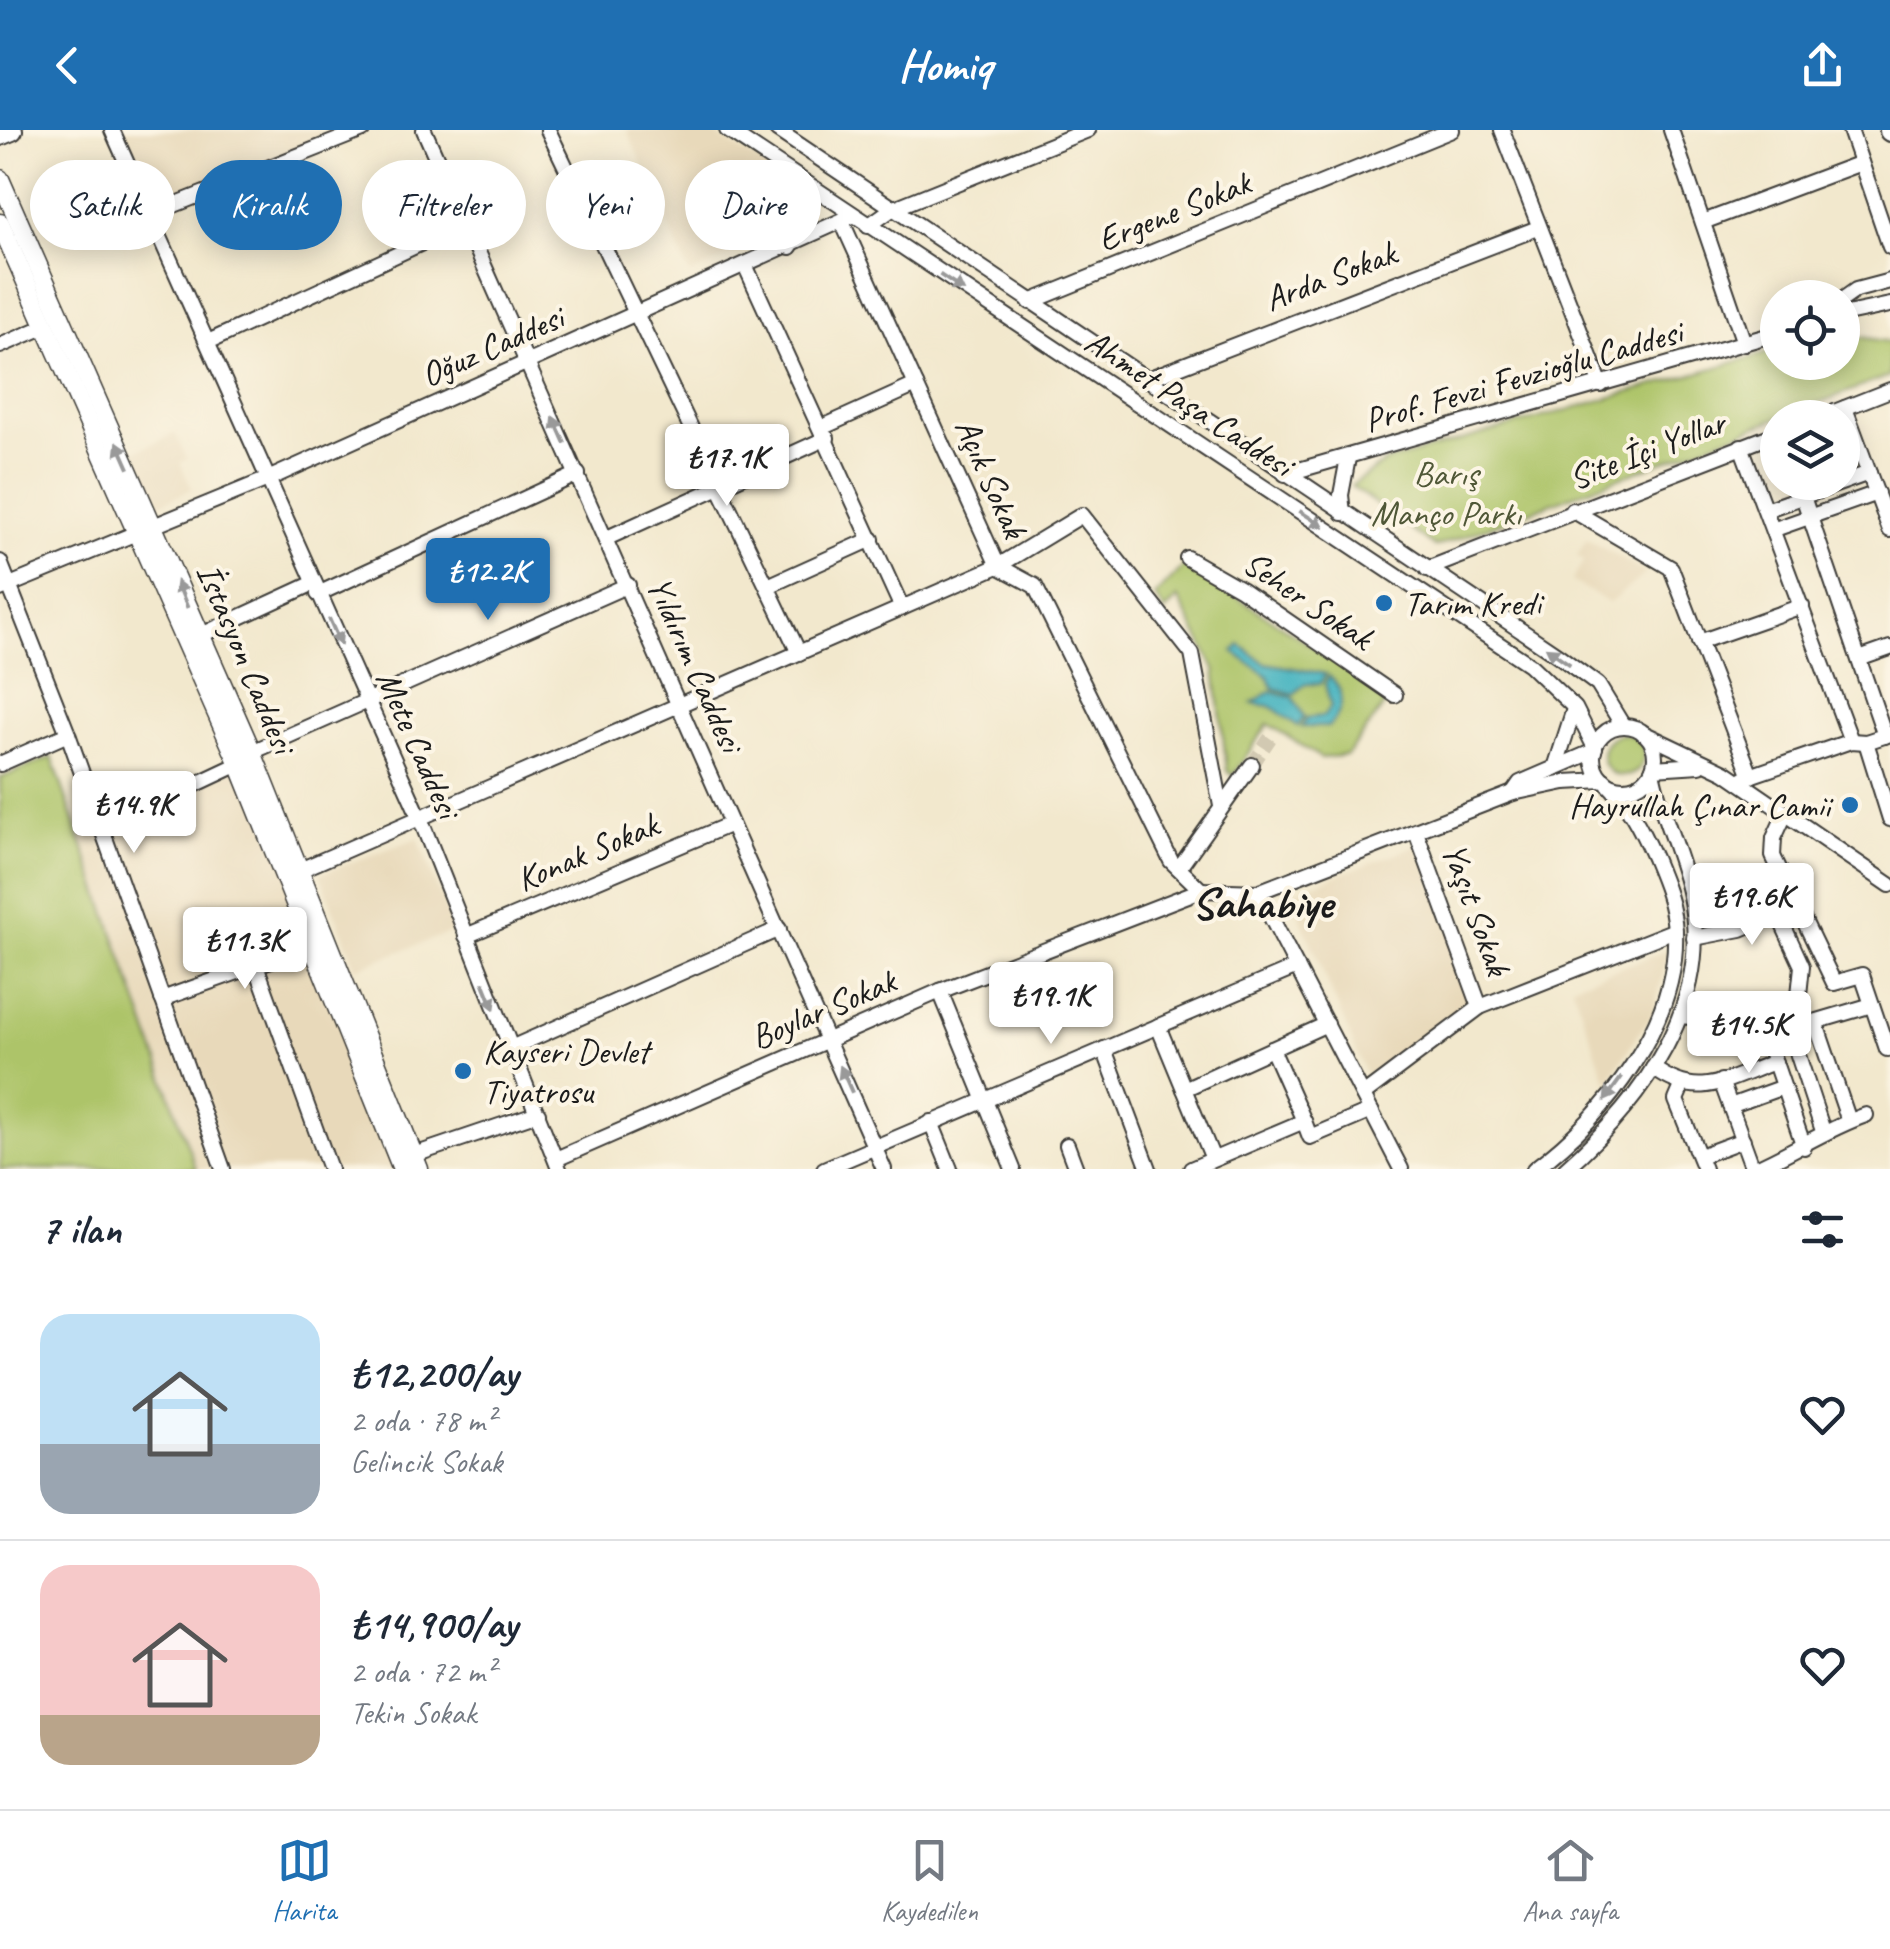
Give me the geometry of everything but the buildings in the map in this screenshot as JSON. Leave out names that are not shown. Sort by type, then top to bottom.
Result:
[{"type":"main road","points":[[0,152],[7,132]]},
{"type":"main road","name":"İstasyon Caddesi","points":[[0,179],[154,525],[246,758],[313,945],[406,1166]]},
{"type":"main road","name":"İstasyon Caddesi","points":[[0,223],[135,532],[300,870],[406,1166]]},
{"type":"street","name":"Mete Caddesi","points":[[112,130],[125,160]]},
{"type":"street","points":[[175,205],[363,130]]},
{"type":"street","name":"Yıldırım Caddesi","points":[[424,130],[436,160]]},
{"type":"street","points":[[548,130],[799,653]]},
{"type":"street","name":"Ahmet Paşa Caddesi","points":[[727,130],[770,160]]},
{"type":"street","name":"Ahmet Paşa Caddesi","points":[[776,130],[1598,686],[1623,726]]},
{"type":"street","points":[[868,226],[892,209],[1088,130]]},
{"type":"street","name":"Ergene Sokak","points":[[1030,302],[1452,130]]},
{"type":"street","points":[[1502,130],[1601,385]]},
{"type":"street","points":[[1671,130],[1744,343]]},
{"type":"street","points":[[1850,130],[1890,247]]},
{"type":"street","points":[[1703,222],[1861,163]]},
{"type":"street","name":"Ahmet Paşa Caddesi","points":[[821,197],[847,220],[868,226],[1529,664],[1574,708],[1594,750]]},
{"type":"street","name":"Oğuz Caddesi","points":[[821,232],[847,220]]},
{"type":"street","name":"Açık Sokak","points":[[847,220],[998,566],[1034,586],[1179,868],[1201,890]]},
{"type":"street","name":"Arda Sokak","points":[[1145,380],[1538,228]]},
{"type":"street","name":"Mete Caddesi","points":[[165,250],[420,818],[558,1164]]},
{"type":"street","points":[[208,342],[407,250]]},
{"type":"street","name":"Yıldırım Caddesi","points":[[475,250],[682,704],[884,1169]]},
{"type":"street","name":"Oğuz Caddesi","points":[[5,587],[268,479],[783,250]]},
{"type":"street","points":[[746,266],[902,608]]},
{"type":"street","points":[[1860,289],[1890,280]]},
{"type":"street","points":[[1860,311],[1890,305]]},
{"type":"street","points":[[0,346],[46,326]]},
{"type":"street","name":"Prof. Fevzi Fevzioğlu Caddesi","points":[[1285,474],[1760,338]]},
{"type":"street","points":[[607,538],[721,488],[916,385]]},
{"type":"street","points":[[1860,402],[1890,390]]},
{"type":"street","name":"Site İçi Yollar","points":[[1427,568],[1760,439]]},
{"type":"street","points":[[1741,446],[1890,818]]},
{"type":"street","points":[[1860,449],[1890,530]]},
{"type":"street","points":[[1343,513],[1340,495],[1348,458]]},
{"type":"street","points":[[1860,475],[1869,473]]},
{"type":"street","points":[[199,636],[578,474]]},
{"type":"street","points":[[1775,529],[1876,493]]},
{"type":"street","points":[[1768,509],[1783,500]]},
{"type":"street","points":[[1744,778],[1888,735],[1804,500]]},
{"type":"street","points":[[1572,510],[1671,568],[1700,642],[1744,778]]},
{"type":"street","points":[[300,870],[998,566],[1082,515],[1192,654],[1221,806]]},
{"type":"street","points":[[768,586],[872,539]]},
{"type":"street","name":"Seher Sokak","points":[[1187,558],[1241,589],[1395,695]]},
{"type":"street","points":[[0,562],[5,587],[68,734],[223,1169]]},
{"type":"street","points":[[101,829],[365,701],[628,585]]},
{"type":"street","points":[[1700,642],[1802,606]]},
{"type":"street","points":[[1859,659],[1890,648]]},
{"type":"street","points":[[1556,768],[1574,708]]},
{"type":"street","points":[[1534,1169],[1588,1120],[1648,1036],[1667,991],[1675,930],[1667,891],[1627,805],[1594,765],[1594,750],[1604,733],[1623,726],[1744,778],[1890,884]]},
{"type":"street","points":[[1566,1169],[1608,1127],[1653,1068],[1681,1016],[1691,978],[1694,938],[1690,895],[1652,769],[1654,751],[1644,733]]},
{"type":"street","points":[[0,764],[68,734]]},
{"type":"street","name":"Boylar Sokak","points":[[1512,794],[1520,784],[1594,750]]},
{"type":"street","points":[[1179,868],[1252,764]]},
{"type":"street","points":[[1604,780],[1630,787],[1652,769],[1711,765]]},
{"type":"street","name":"Boylar Sokak","points":[[558,1164],[829,1039],[1201,890],[1258,892],[1512,794],[1565,782],[1604,780]]},
{"type":"street","points":[[1786,812],[1772,848],[1797,906],[1834,983],[1862,976],[1890,1048]]},
{"type":"street","name":"Konak Sokak","points":[[466,936],[731,824]]},
{"type":"street","name":"Yaşıt Sokak","points":[[1416,832],[1480,1006]]},
{"type":"street","points":[[1258,892],[1401,1169]]},
{"type":"street","points":[[1694,938],[1729,932],[1797,906]]},
{"type":"street","points":[[1778,914],[1802,971],[1794,1028],[1796,1051],[1823,1130]]},
{"type":"street","points":[[511,1048],[779,929]]},
{"type":"street","points":[[1363,1095],[1480,1006],[1675,930]]},
{"type":"street","points":[[162,998],[313,945]]},
{"type":"street","points":[[256,965],[330,1169]]},
{"type":"street","points":[[825,1169],[1296,967]]},
{"type":"street","points":[[940,992],[1013,1169]]},
{"type":"street","points":[[1681,1016],[1794,1028],[1872,1006]]},
{"type":"street","points":[[1184,1089],[1326,1024]]},
{"type":"street","points":[[1816,1024],[1849,1121]]},
{"type":"street","points":[[1158,1026],[1213,1160]]},
{"type":"street","points":[[1768,1026],[1774,1062],[1804,1147]]},
{"type":"street","points":[[1104,1049],[1149,1169]]},
{"type":"street","points":[[1272,1049],[1310,1137],[1371,1111]]},
{"type":"street","points":[[1653,1068],[1682,1086],[1700,1088],[1774,1062]]},
{"type":"street","points":[[1721,1081],[1754,1169],[1804,1147],[1823,1130],[1866,1115]]},
{"type":"street","points":[[1682,1086],[1676,1100],[1702,1162],[1742,1140]]},
{"type":"street","points":[[1730,1106],[1783,1087]]},
{"type":"street","points":[[406,1166],[538,1114]]},
{"type":"street","points":[[932,1122],[950,1169]]},
{"type":"street","points":[[1190,1169],[1304,1122]]},
{"type":"street","points":[[1067,1145],[1076,1169]]},
{"type":"shaded area","points":[[112,130],[320,130],[326,145],[288,160],[195,160],[195,197],[175,205],[175,160],[125,160]]},
{"type":"shaded area","points":[[627,130],[707,130],[756,160],[685,160],[685,250],[740,250],[690,275],[665,217],[665,160],[640,160]]},
{"type":"shaded area","points":[[175,433],[187,459],[180,463],[192,489],[155,506],[131,454]]},
{"type":"shaded area","points":[[1587,539],[1646,573],[1609,603],[1572,581],[1584,561],[1577,556]]},
{"type":"shaded area","points":[[246,763],[407,1169],[196,1169],[80,839]]},
{"type":"shaded area","points":[[418,838],[454,931],[356,968],[320,874]]},
{"type":"shaded area","points":[[1419,845],[1478,1005],[1369,1081],[1290,893]]},
{"type":"shaded area","points":[[1669,950],[1653,1012],[1607,1082],[1572,985]]},
{"type":"green space","name":"Barış Manço Parkı","points":[[1860,337],[1890,342],[1890,376],[1826,400],[1760,400],[1760,425],[1435,547],[1351,486],[1385,462],[1760,355],[1760,380],[1860,380]]},
{"type":"green space","points":[[1186,564],[1379,689],[1385,704],[1347,755],[1321,758],[1268,724],[1233,775],[1227,771],[1215,669],[1178,598],[1165,612],[1155,596]]},
{"type":"green space","points":[[1623,734],[1638,740],[1644,755],[1638,770],[1623,776],[1608,770],[1602,755],[1608,740]]},
{"type":"green space","points":[[52,757],[196,1169],[0,1169],[0,778]]},
{"type":"water","points":[[1240,645],[1265,663],[1326,674],[1320,684],[1305,684],[1294,694],[1273,688],[1268,676],[1233,652]]},
{"type":"water","points":[[1329,676],[1341,695],[1337,715],[1328,727],[1302,727],[1307,718],[1324,716],[1331,707],[1325,684]]},
{"type":"water","points":[[1271,691],[1293,697],[1304,717],[1298,726],[1270,706],[1252,703]]},
{"type":"tunnel","points":[[1252,765],[1270,738]]},
{"type":"place","name":"Tarım Kredi","points":[[1384,603]]},
{"type":"place","name":"Hayrullah Çınar Camii","points":[[1850,805]]},
{"type":"place","name":"Kayseri Devlet Tiyatrosu","points":[[463,1071]]},
{"type":"district","name":"Sahabiye","points":[[1262,903]]}]
